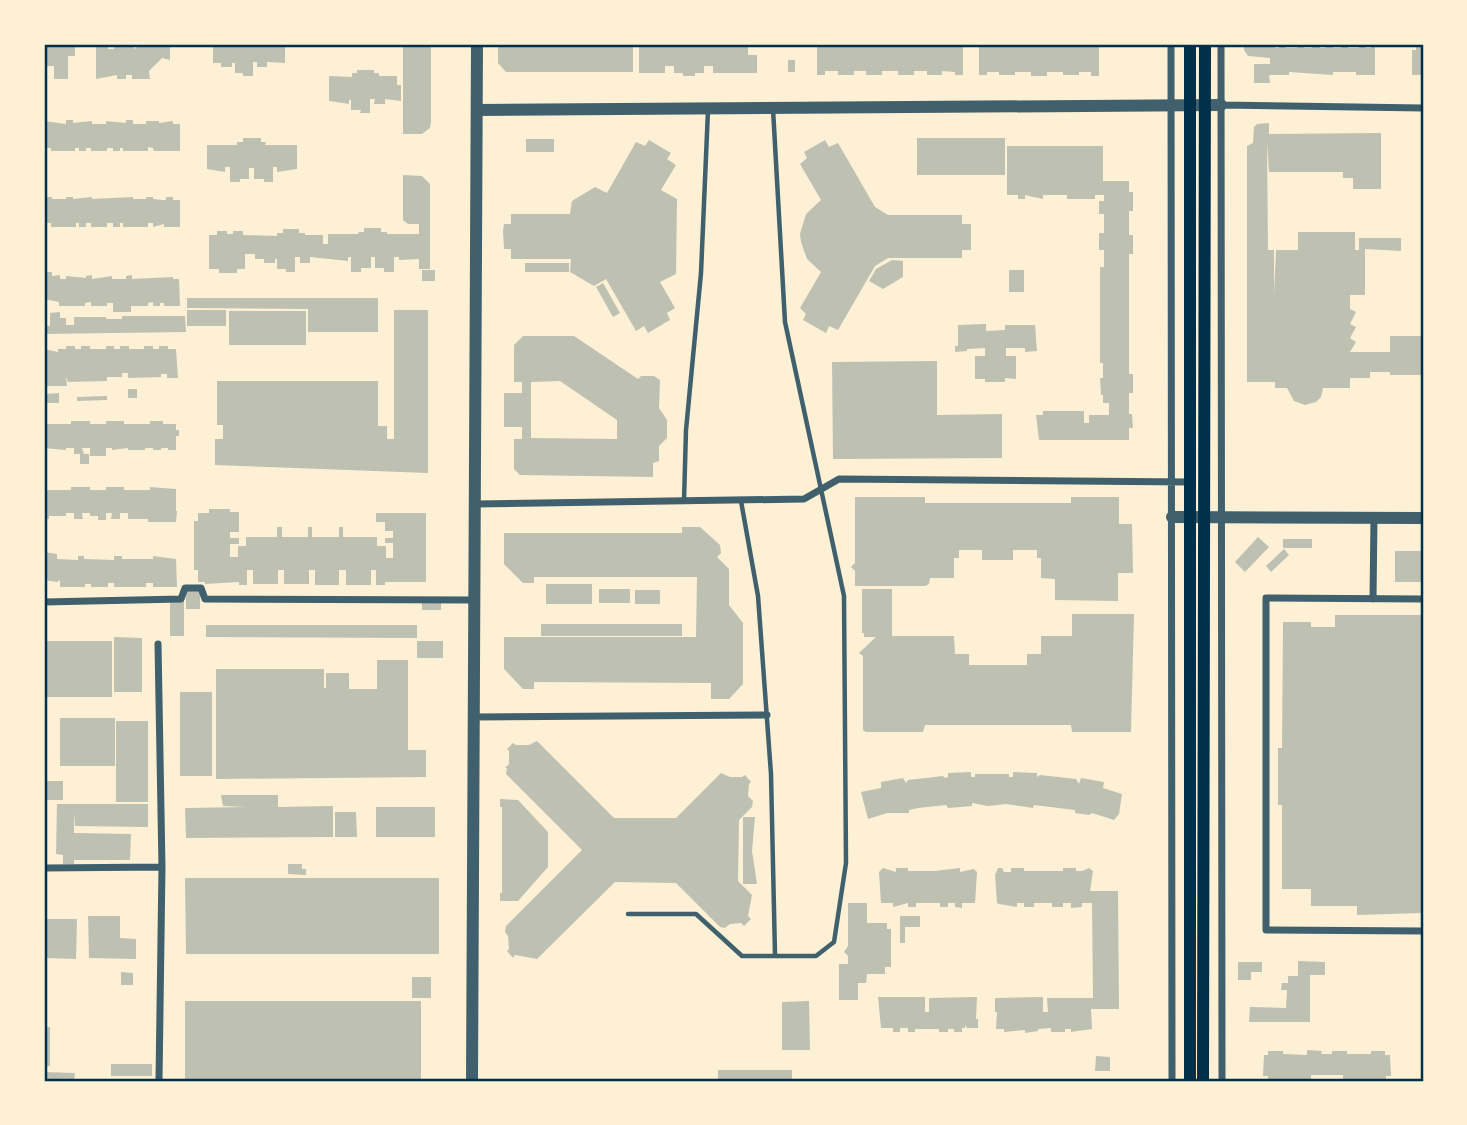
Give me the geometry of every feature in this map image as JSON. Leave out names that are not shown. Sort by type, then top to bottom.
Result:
[{"type":"main road","points":[[1189,44],[1190,1081]]},
{"type":"main road","points":[[1203,1081],[1205,44]]},
{"type":"street","points":[[472,1081],[477,44]]},
{"type":"street","points":[[1171,44],[1171,1081]]},
{"type":"street","points":[[1221,44],[1222,1081]]},
{"type":"street","points":[[477,110],[1190,105],[1423,108]]},
{"type":"street","points":[[476,504],[804,499],[839,479],[1188,482]]},
{"type":"street","points":[[1171,517],[1423,518]]},
{"type":"street","points":[[1373,599],[1374,518]]},
{"type":"street","points":[[44,601],[181,599],[185,588],[201,588],[205,599],[475,600]]},
{"type":"street","points":[[1423,599],[1266,598],[1266,930],[1423,931]]},
{"type":"street","points":[[158,644],[162,867],[159,1081]]},
{"type":"street","points":[[475,716],[767,715]]},
{"type":"street","points":[[44,868],[162,867]]},
{"type":"lane","points":[[684,500],[686,430],[701,273],[708,108]]},
{"type":"lane","points":[[628,914],[696,914],[742,956],[816,956],[834,942],[846,863],[844,596],[785,322],[772,108]]},
{"type":"lane","points":[[741,500],[758,596],[767,715],[775,956]]},
{"type":"building","points":[[44,44],[75,44],[75,56],[68,56],[68,79],[54,79],[54,66],[44,66]]},
{"type":"building","points":[[140,44],[170,44],[170,60],[162,58],[149,71],[150,79],[132,79],[132,75],[126,75],[126,79],[117,79],[117,75],[96,79],[96,46],[114,49],[114,46],[133,46],[135,49]]},
{"type":"building","points":[[213,44],[280,44],[280,47],[285,47],[285,63],[267,62],[267,67],[257,67],[257,62],[253,62],[253,76],[243,76],[243,73],[235,73],[235,63],[232,63],[232,67],[221,67],[221,63],[213,63]]},
{"type":"building","points":[[403,44],[431,44],[431,121],[430,128],[422,134],[403,134]]},
{"type":"building","points":[[498,44],[633,44],[633,72],[506,72],[498,63]]},
{"type":"building","points":[[639,44],[748,44],[748,55],[757,55],[757,73],[713,73],[713,66],[704,66],[704,73],[683,76],[683,73],[674,73],[674,66],[665,66],[665,73],[639,73]]},
{"type":"building","points":[[1244,44],[1269,44],[1275,45],[1275,48],[1279,48],[1279,44],[1286,44],[1286,48],[1304,45],[1304,48],[1312,48],[1312,45],[1320,45],[1320,48],[1326,48],[1326,45],[1333,45],[1333,48],[1341,48],[1341,45],[1348,45],[1348,48],[1359,48],[1359,45],[1366,45],[1366,48],[1371,48],[1371,45],[1375,45],[1375,75],[1356,75],[1356,72],[1333,72],[1333,75],[1289,72],[1289,75],[1269,75],[1270,83],[1254,83],[1254,64],[1270,64],[1270,58],[1248,56]]},
{"type":"building","points":[[817,45],[963,46],[963,75],[942,71],[942,75],[927,75],[927,71],[914,71],[914,75],[898,75],[898,71],[882,71],[882,75],[866,75],[866,71],[854,71],[854,75],[838,75],[838,71],[825,71],[825,75],[817,75]]},
{"type":"building","points":[[979,46],[1099,46],[1099,76],[1091,76],[1091,72],[1063,75],[1063,72],[1047,72],[1047,76],[1031,76],[1031,72],[999,75],[999,72],[987,72],[987,75],[979,75]]},
{"type":"building","points":[[1416,47],[1423,47],[1423,75],[1412,75],[1412,50],[1416,50]]},
{"type":"building","points":[[788,60],[795,60],[795,72],[788,72]]},
{"type":"building","points":[[357,70],[374,70],[379,76],[397,76],[397,85],[401,85],[401,101],[385,99],[385,104],[374,104],[375,99],[370,99],[370,113],[360,113],[361,110],[351,110],[351,100],[349,104],[329,101],[329,76],[352,77],[352,73],[357,73]]},
{"type":"building","points":[[66,120],[73,120],[73,123],[92,121],[92,124],[106,124],[106,121],[126,123],[126,120],[133,120],[133,124],[173,121],[173,124],[180,124],[180,151],[154,151],[148,147],[148,151],[123,151],[123,148],[120,148],[120,151],[113,151],[113,148],[107,148],[107,151],[91,151],[91,148],[86,148],[86,151],[79,151],[79,148],[75,148],[75,151],[51,151],[51,148],[44,148],[44,121],[66,124]]},
{"type":"building","points":[[1269,123],[1269,134],[1381,133],[1381,189],[1353,189],[1353,178],[1343,178],[1343,172],[1269,172],[1267,142],[1268,250],[1274,250],[1274,295],[1276,250],[1298,250],[1298,232],[1355,232],[1355,250],[1359,250],[1359,238],[1401,238],[1401,251],[1365,249],[1365,295],[1350,295],[1350,309],[1356,312],[1350,324],[1356,327],[1350,338],[1356,342],[1350,352],[1390,352],[1390,336],[1423,336],[1423,375],[1370,372],[1370,378],[1350,378],[1350,388],[1323,388],[1321,397],[1316,402],[1305,405],[1294,401],[1287,388],[1275,388],[1275,382],[1247,382],[1247,146],[1253,143],[1254,127],[1257,124]]},
{"type":"building","points":[[243,138],[261,138],[261,142],[266,142],[265,145],[297,145],[297,169],[277,172],[277,167],[273,167],[273,182],[264,182],[264,179],[254,179],[254,168],[249,168],[249,179],[230,182],[230,167],[225,167],[225,172],[207,169],[207,145],[237,145],[237,142],[243,142]]},
{"type":"building","points":[[917,138],[1005,138],[1005,175],[917,175]]},
{"type":"building","points":[[526,139],[554,139],[554,152],[526,152]]},
{"type":"building","points":[[649,140],[671,153],[667,159],[676,165],[661,190],[677,199],[676,274],[660,282],[675,308],[667,313],[670,320],[648,333],[644,326],[636,331],[606,279],[594,286],[570,272],[571,259],[511,259],[511,249],[504,249],[503,231],[504,224],[511,224],[511,214],[570,214],[572,201],[595,187],[607,193],[636,142],[645,146]]},
{"type":"building","points":[[825,140],[829,147],[838,143],[875,207],[888,215],[962,215],[962,224],[971,224],[971,250],[962,250],[962,258],[888,258],[875,266],[838,330],[829,326],[826,333],[803,320],[806,314],[800,308],[821,272],[807,259],[800,234],[806,214],[821,200],[800,164],[807,158],[804,152]]},
{"type":"building","points":[[1007,146],[1103,146],[1103,181],[1129,181],[1129,192],[1133,192],[1133,211],[1129,211],[1129,235],[1133,235],[1133,254],[1129,254],[1129,374],[1133,374],[1133,393],[1129,393],[1129,414],[1132,414],[1133,428],[1129,428],[1129,440],[1039,440],[1036,415],[1043,415],[1043,411],[1084,411],[1084,423],[1089,423],[1089,415],[1109,415],[1109,403],[1103,403],[1101,395],[1100,378],[1103,378],[1103,363],[1100,363],[1100,267],[1104,267],[1104,250],[1099,250],[1099,233],[1104,233],[1104,214],[1099,214],[1099,201],[1104,201],[1104,195],[1095,195],[1095,199],[1067,199],[1067,195],[1043,195],[1043,199],[1025,195],[1025,199],[1018,199],[1018,195],[1007,195]]},
{"type":"building","points":[[403,175],[422,176],[430,184],[430,269],[419,269],[419,259],[399,260],[399,257],[394,257],[394,272],[384,272],[384,268],[375,268],[375,257],[371,257],[371,268],[351,272],[351,257],[348,257],[348,261],[310,257],[310,263],[300,263],[300,257],[295,257],[295,272],[286,272],[286,269],[277,269],[277,259],[275,263],[264,263],[264,259],[255,259],[255,254],[245,254],[245,269],[237,269],[237,273],[219,273],[219,269],[209,269],[209,235],[217,235],[217,231],[233,234],[233,231],[243,231],[243,235],[277,236],[277,233],[283,233],[283,229],[299,229],[299,233],[305,235],[323,235],[323,244],[328,244],[328,234],[358,234],[364,232],[364,228],[381,228],[381,232],[387,234],[419,234],[419,224],[408,224],[403,220]]},
{"type":"building","points":[[45,197],[153,197],[166,200],[166,197],[173,197],[173,200],[180,200],[180,227],[164,227],[164,224],[153,227],[153,223],[148,223],[148,227],[123,227],[123,223],[120,223],[120,227],[113,227],[113,223],[107,223],[107,227],[91,227],[91,223],[86,223],[86,227],[79,227],[79,223],[76,223],[76,227],[51,227],[51,223],[44,223]]},
{"type":"building","points":[[892,260],[903,261],[903,277],[883,289],[869,281],[876,269]]},
{"type":"building","points":[[525,263],[569,263],[569,272],[525,272]]},
{"type":"building","points":[[422,270],[435,270],[435,281],[422,281]]},
{"type":"building","points":[[1009,270],[1024,270],[1024,292],[1009,292]]},
{"type":"building","points":[[45,272],[52,272],[52,276],[60,275],[60,279],[66,279],[66,276],[86,278],[92,275],[92,279],[112,276],[112,279],[126,279],[126,276],[132,275],[132,279],[173,277],[179,279],[180,306],[164,306],[164,303],[160,303],[160,306],[153,306],[153,302],[148,303],[148,306],[131,306],[131,312],[113,312],[113,303],[107,303],[107,306],[91,306],[91,302],[85,303],[85,306],[59,306],[59,302],[44,299]]},
{"type":"building","points":[[603,283],[620,313],[613,317],[596,287]]},
{"type":"building","points":[[187,298],[378,298],[378,332],[308,332],[308,309],[187,308]]},
{"type":"building","points":[[187,310],[226,310],[226,326],[187,326]]},
{"type":"building","points":[[394,310],[428,310],[428,473],[215,465],[215,439],[223,439],[223,425],[217,425],[217,381],[378,381],[378,426],[387,426],[387,439],[394,439]]},
{"type":"building","points":[[229,311],[306,311],[306,345],[229,345]]},
{"type":"building","points":[[60,312],[60,318],[66,318],[66,325],[74,325],[74,317],[122,319],[122,316],[185,316],[186,332],[44,334],[44,326],[50,326],[50,313]]},
{"type":"building","points":[[986,324],[986,331],[1005,330],[1005,325],[1035,325],[1037,351],[1025,352],[1025,348],[1006,348],[1006,356],[1016,356],[1016,379],[985,382],[985,379],[975,379],[975,356],[985,356],[985,348],[955,352],[955,346],[958,346],[958,325]]},
{"type":"building","points":[[523,336],[574,336],[638,379],[641,376],[654,376],[660,380],[659,408],[667,420],[667,438],[659,446],[659,461],[653,463],[653,477],[520,475],[514,469],[514,439],[522,439],[522,427],[504,427],[504,393],[522,393],[522,382],[514,382],[514,345]],"holes":[[[560,381],[617,420],[617,439],[531,438],[531,382]]]},
{"type":"building","points":[[66,346],[75,346],[75,349],[81,349],[81,346],[106,349],[106,346],[114,346],[114,349],[120,349],[120,346],[129,346],[129,349],[144,349],[144,346],[153,346],[153,349],[159,349],[159,346],[168,346],[168,349],[176,349],[178,378],[167,378],[167,374],[161,374],[161,377],[128,378],[128,373],[122,373],[122,377],[107,377],[107,381],[68,382],[66,377],[67,386],[44,386],[44,349],[58,352],[58,349],[66,349]]},
{"type":"building","points":[[937,361],[937,415],[1002,414],[1002,458],[833,459],[832,362]]},
{"type":"building","points":[[128,389],[137,389],[137,398],[128,398]]},
{"type":"building","points":[[59,393],[59,403],[44,403],[44,394]]},
{"type":"building","points":[[107,396],[107,400],[77,401],[77,397]]},
{"type":"building","points":[[71,421],[90,421],[90,424],[124,421],[124,424],[150,424],[150,421],[163,421],[163,424],[176,424],[179,436],[176,436],[176,450],[106,448],[106,456],[90,456],[90,448],[82,448],[84,454],[89,454],[89,464],[80,464],[80,454],[74,454],[74,448],[44,448],[44,424],[71,424]]},
{"type":"building","points":[[71,487],[90,487],[90,490],[106,490],[106,487],[124,487],[124,490],[150,490],[150,487],[176,489],[176,522],[128,519],[128,513],[120,513],[120,519],[111,519],[112,513],[106,513],[106,520],[98,520],[98,516],[90,516],[90,513],[82,513],[83,519],[74,519],[74,513],[66,513],[66,516],[49,516],[49,519],[44,519],[44,490],[71,490]]},
{"type":"building","points":[[855,497],[925,497],[925,503],[1071,503],[1071,497],[1119,497],[1119,524],[1132,524],[1133,573],[1118,573],[1118,601],[1055,600],[1055,579],[1041,578],[1041,558],[1037,558],[1037,550],[1013,550],[1013,560],[982,560],[982,550],[959,550],[959,558],[954,558],[954,578],[930,578],[929,584],[925,586],[855,586],[855,571],[851,567],[855,563]]},
{"type":"building","points":[[209,509],[239,512],[239,532],[230,532],[230,538],[239,538],[239,544],[230,544],[230,557],[238,557],[238,546],[246,546],[246,537],[277,537],[277,527],[282,527],[282,537],[308,537],[308,527],[312,527],[312,537],[339,537],[339,527],[343,527],[343,537],[377,537],[377,546],[386,546],[386,558],[393,558],[393,543],[385,543],[385,538],[393,538],[393,531],[385,531],[385,522],[376,522],[376,513],[426,513],[426,582],[385,582],[385,585],[376,585],[376,570],[371,570],[371,585],[346,585],[346,570],[339,570],[339,585],[315,585],[315,570],[309,570],[309,584],[284,584],[284,570],[278,570],[278,584],[253,584],[253,570],[247,570],[247,585],[239,585],[239,582],[198,582],[198,570],[194,570],[194,521],[198,521],[198,513],[209,513]]},
{"type":"building","points":[[682,527],[700,527],[720,545],[721,553],[717,557],[729,569],[729,605],[743,623],[743,684],[729,699],[711,699],[711,683],[534,682],[534,689],[523,689],[504,669],[504,637],[696,637],[697,577],[534,577],[534,583],[523,583],[504,564],[504,533],[682,533]]},
{"type":"building","points":[[1258,537],[1269,547],[1245,572],[1235,562]]},
{"type":"building","points":[[1283,539],[1312,539],[1312,548],[1283,548]]},
{"type":"building","points":[[1284,549],[1289,555],[1271,572],[1266,566]]},
{"type":"building","points":[[1395,551],[1423,551],[1423,582],[1395,582]]},
{"type":"building","points":[[44,552],[57,554],[57,559],[78,560],[78,556],[84,556],[84,559],[114,560],[114,556],[122,556],[122,559],[153,559],[153,556],[176,559],[177,587],[153,587],[153,583],[146,583],[146,587],[114,587],[114,583],[108,583],[108,587],[91,587],[91,584],[85,584],[85,587],[60,587],[60,580],[44,580]]},
{"type":"building","points":[[546,584],[592,584],[592,604],[546,604]]},
{"type":"building","points":[[599,589],[630,589],[630,603],[599,603]]},
{"type":"building","points":[[862,589],[892,589],[892,636],[954,636],[955,654],[969,654],[969,665],[1027,665],[1027,654],[1041,654],[1041,636],[1072,636],[1072,614],[1134,614],[1131,732],[1072,732],[1071,725],[925,725],[923,732],[866,732],[863,730],[863,656],[859,653],[876,637],[864,637],[862,633]]},
{"type":"building","points":[[635,590],[660,590],[660,604],[635,604]]},
{"type":"building","points":[[186,591],[200,591],[200,609],[186,609]]},
{"type":"building","points":[[170,601],[184,601],[184,636],[170,636]]},
{"type":"building","points":[[422,601],[441,601],[441,610],[422,610]]},
{"type":"building","points":[[1335,615],[1423,615],[1423,913],[1357,915],[1357,906],[1311,906],[1311,889],[1282,889],[1282,805],[1278,805],[1278,748],[1282,748],[1283,622],[1311,622],[1311,627],[1335,627]]},
{"type":"building","points":[[541,624],[682,624],[682,636],[541,636]]},
{"type":"building","points":[[206,625],[417,625],[417,638],[206,637]]},
{"type":"building","points":[[114,637],[142,638],[142,692],[114,692]]},
{"type":"building","points":[[44,641],[112,641],[112,697],[44,697]]},
{"type":"building","points":[[417,641],[443,641],[443,658],[417,658]]},
{"type":"building","points":[[377,660],[408,660],[408,750],[426,750],[426,777],[216,779],[216,669],[324,669],[324,688],[326,673],[349,673],[349,689],[377,689]]},
{"type":"building","points":[[180,692],[212,692],[212,776],[180,776]]},
{"type":"building","points":[[60,718],[115,718],[115,766],[60,766]]},
{"type":"building","points":[[116,721],[148,721],[148,802],[116,802]]},
{"type":"building","points":[[537,741],[614,818],[676,818],[721,773],[730,777],[745,775],[751,782],[748,796],[753,801],[752,807],[739,820],[738,881],[752,895],[748,916],[751,919],[744,926],[741,923],[720,927],[676,883],[615,882],[537,959],[515,955],[513,958],[507,951],[506,926],[582,850],[506,774],[505,768],[509,764],[507,749],[513,743],[529,745]]},
{"type":"building","points":[[971,772],[971,777],[975,777],[975,774],[1009,774],[1009,777],[1013,777],[1013,772],[1037,773],[1037,777],[1040,775],[1076,779],[1079,784],[1081,778],[1104,782],[1103,788],[1122,794],[1119,814],[1114,820],[1092,813],[1089,815],[1075,813],[1075,810],[1034,805],[1033,808],[972,803],[972,806],[918,808],[909,810],[909,813],[887,813],[868,819],[861,792],[881,788],[881,782],[903,778],[906,783],[908,780],[943,776],[945,778],[948,773]]},
{"type":"building","points":[[44,781],[63,781],[63,800],[44,800]]},
{"type":"building","points":[[221,795],[278,795],[278,807],[333,806],[333,837],[186,838],[185,808],[247,807],[223,806]]},
{"type":"building","points":[[500,799],[518,800],[548,832],[548,867],[518,901],[500,901]]},
{"type":"building","points":[[57,804],[148,804],[148,827],[75,826],[74,812],[74,833],[131,834],[130,860],[74,860],[74,864],[63,864],[63,855],[56,854]]},
{"type":"building","points":[[376,807],[435,807],[435,837],[376,837]]},
{"type":"building","points":[[335,812],[356,812],[357,837],[335,837]]},
{"type":"building","points":[[743,817],[755,817],[752,851],[757,884],[743,884]]},
{"type":"building","points":[[288,864],[302,864],[306,875],[288,874]]},
{"type":"building","points":[[883,868],[896,872],[896,868],[934,871],[960,868],[960,872],[974,869],[977,872],[975,903],[962,903],[962,908],[955,907],[955,903],[948,903],[948,907],[940,907],[940,903],[916,903],[916,907],[908,907],[908,903],[893,907],[893,903],[881,903],[879,872]]},
{"type":"building","points":[[998,868],[1011,872],[1011,868],[1024,868],[1024,871],[1063,871],[1063,868],[1076,868],[1076,871],[1082,871],[1089,868],[1093,871],[1090,891],[1118,891],[1119,1009],[1091,1009],[1092,1029],[1051,1032],[1051,1028],[1025,1033],[1025,1030],[1004,1032],[1004,1029],[996,1029],[995,998],[1043,997],[1043,1012],[1048,1012],[1047,998],[1093,998],[1092,903],[1082,903],[1082,907],[1071,908],[1071,903],[1063,903],[1063,907],[1052,907],[1052,903],[1034,903],[1034,907],[1024,907],[1024,903],[1017,903],[1017,907],[999,904],[995,875]]},
{"type":"building","points":[[185,878],[439,878],[439,954],[186,954]]},
{"type":"building","points":[[848,903],[867,903],[867,923],[887,923],[887,929],[891,929],[891,967],[885,967],[885,974],[867,974],[866,983],[858,983],[858,1000],[839,1000],[839,964],[848,964],[848,956],[844,952],[848,946]]},
{"type":"building","points":[[88,916],[120,916],[120,938],[136,939],[136,959],[89,958]]},
{"type":"building","points":[[900,916],[920,916],[920,927],[905,927],[905,943],[900,943]]},
{"type":"building","points":[[44,919],[77,919],[76,959],[44,958]]},
{"type":"building","points":[[1298,961],[1325,962],[1325,975],[1310,975],[1310,1022],[1249,1022],[1250,1007],[1286,1008],[1287,990],[1281,990],[1282,983],[1288,983],[1288,976],[1298,976]]},
{"type":"building","points":[[1238,962],[1262,962],[1262,972],[1251,972],[1251,980],[1238,980]]},
{"type":"building","points":[[121,972],[133,973],[133,985],[121,985]]},
{"type":"building","points":[[412,977],[431,977],[431,998],[412,998]]},
{"type":"building","points":[[878,997],[925,997],[925,1012],[929,1012],[929,998],[977,997],[978,1028],[967,1028],[965,1025],[962,1032],[954,1032],[954,1029],[939,1032],[939,1029],[915,1029],[915,1032],[908,1032],[908,1028],[900,1028],[900,1032],[893,1032],[893,1028],[881,1028]]},
{"type":"building","points":[[185,1001],[421,1001],[421,1081],[185,1081]]},
{"type":"building","points":[[809,1001],[810,1050],[782,1050],[782,1002]]},
{"type":"building","points":[[44,1027],[50,1027],[50,1066],[44,1066]]},
{"type":"building","points":[[1307,1050],[1322,1051],[1321,1054],[1332,1054],[1332,1051],[1371,1054],[1371,1051],[1385,1051],[1385,1055],[1390,1055],[1391,1076],[1377,1081],[1343,1081],[1343,1075],[1311,1075],[1311,1081],[1277,1081],[1263,1076],[1264,1055],[1268,1055],[1268,1051],[1307,1055]]},
{"type":"building","points":[[1096,1056],[1110,1057],[1110,1071],[1095,1071]]},
{"type":"building","points":[[111,1064],[152,1064],[152,1076],[111,1076]]},
{"type":"building","points":[[718,1070],[792,1070],[792,1081],[718,1081]]},
{"type":"building","points":[[44,1072],[75,1073],[74,1081],[44,1081]]}]
